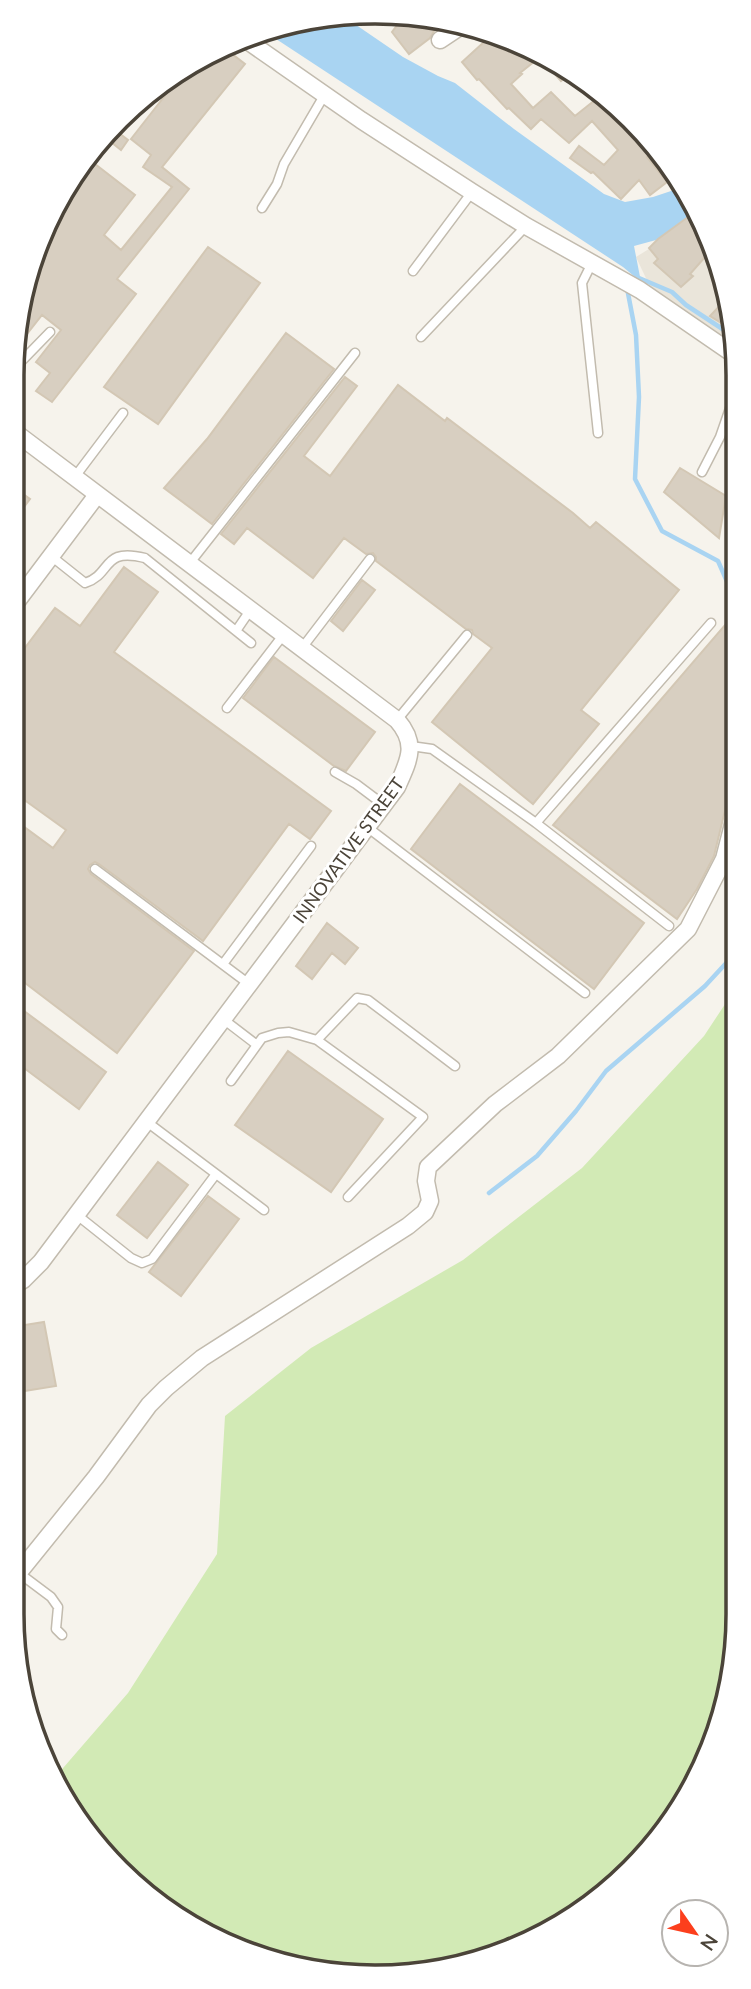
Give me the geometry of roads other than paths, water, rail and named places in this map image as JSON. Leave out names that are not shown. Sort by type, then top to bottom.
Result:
[{"type":"street","points":[[440,40],[451,33]]},
{"type":"street","points":[[255,46],[361,120],[472,192],[639,290],[725,349]]},
{"type":"street","points":[[25,440],[397,720],[406,730],[411,746]]},
{"type":"street","points":[[25,591],[97,495]]},
{"type":"street","name":"INNOVATIVE STREET","points":[[25,1278],[41,1262],[384,805],[397,787],[411,746]]},
{"type":"street","points":[[25,1565],[149,1405],[166,1388],[202,1358],[408,1226],[425,1212],[430,1201],[426,1181],[428,1167],[495,1104],[558,1056],[688,929],[726,851]]},
{"type":"lane","points":[[262,208],[325,94]]},
{"type":"lane","points":[[413,271],[472,192]]},
{"type":"lane","points":[[421,337],[526,226]]},
{"type":"lane","points":[[592,263],[582,283],[598,433]]},
{"type":"lane","points":[[25,358],[50,332]]},
{"type":"lane","points":[[189,564],[355,353]]},
{"type":"lane","points":[[74,478],[123,413]]},
{"type":"lane","points":[[702,472],[726,420]]},
{"type":"lane","points":[[51,556],[85,583],[95,580],[110,560],[129,554],[145,558],[251,643]]},
{"type":"lane","points":[[302,648],[370,559]]},
{"type":"lane","points":[[236,631],[251,609]]},
{"type":"lane","points":[[536,824],[711,623]]},
{"type":"lane","points":[[227,708],[284,634]]},
{"type":"lane","points":[[397,720],[467,635]]},
{"type":"lane","points":[[411,746],[432,749],[536,824],[669,926]]},
{"type":"lane","points":[[335,772],[384,805]]},
{"type":"lane","points":[[368,827],[585,993]]},
{"type":"lane","points":[[223,964],[311,846]]},
{"type":"lane","points":[[95,869],[249,984]]},
{"type":"lane","points":[[317,1040],[357,998],[368,1000],[455,1066]]},
{"type":"lane","points":[[223,1019],[257,1045]]},
{"type":"lane","points":[[231,1081],[262,1038],[278,1032],[289,1032],[317,1040],[423,1117],[348,1197]]},
{"type":"lane","points":[[147,1122],[264,1210]]},
{"type":"lane","points":[[77,1214],[131,1258],[142,1263],[152,1259],[216,1174]]},
{"type":"lane","points":[[25,1583],[51,1597],[58,1607],[56,1629],[62,1635]]},
{"type":"water","points":[[356,25],[403,57],[455,83],[604,194],[625,202],[673,190],[690,220],[656,240],[634,246],[641,282],[623,267],[276,39],[307,31]]},
{"type":"waterway","points":[[639,278],[672,292],[686,305],[723,329]]},
{"type":"waterway","points":[[627,288],[636,335],[639,397],[635,479],[662,531],[718,561],[726,579]]},
{"type":"waterway","points":[[489,1193],[537,1156],[606,1071],[705,986],[726,963]]}]
